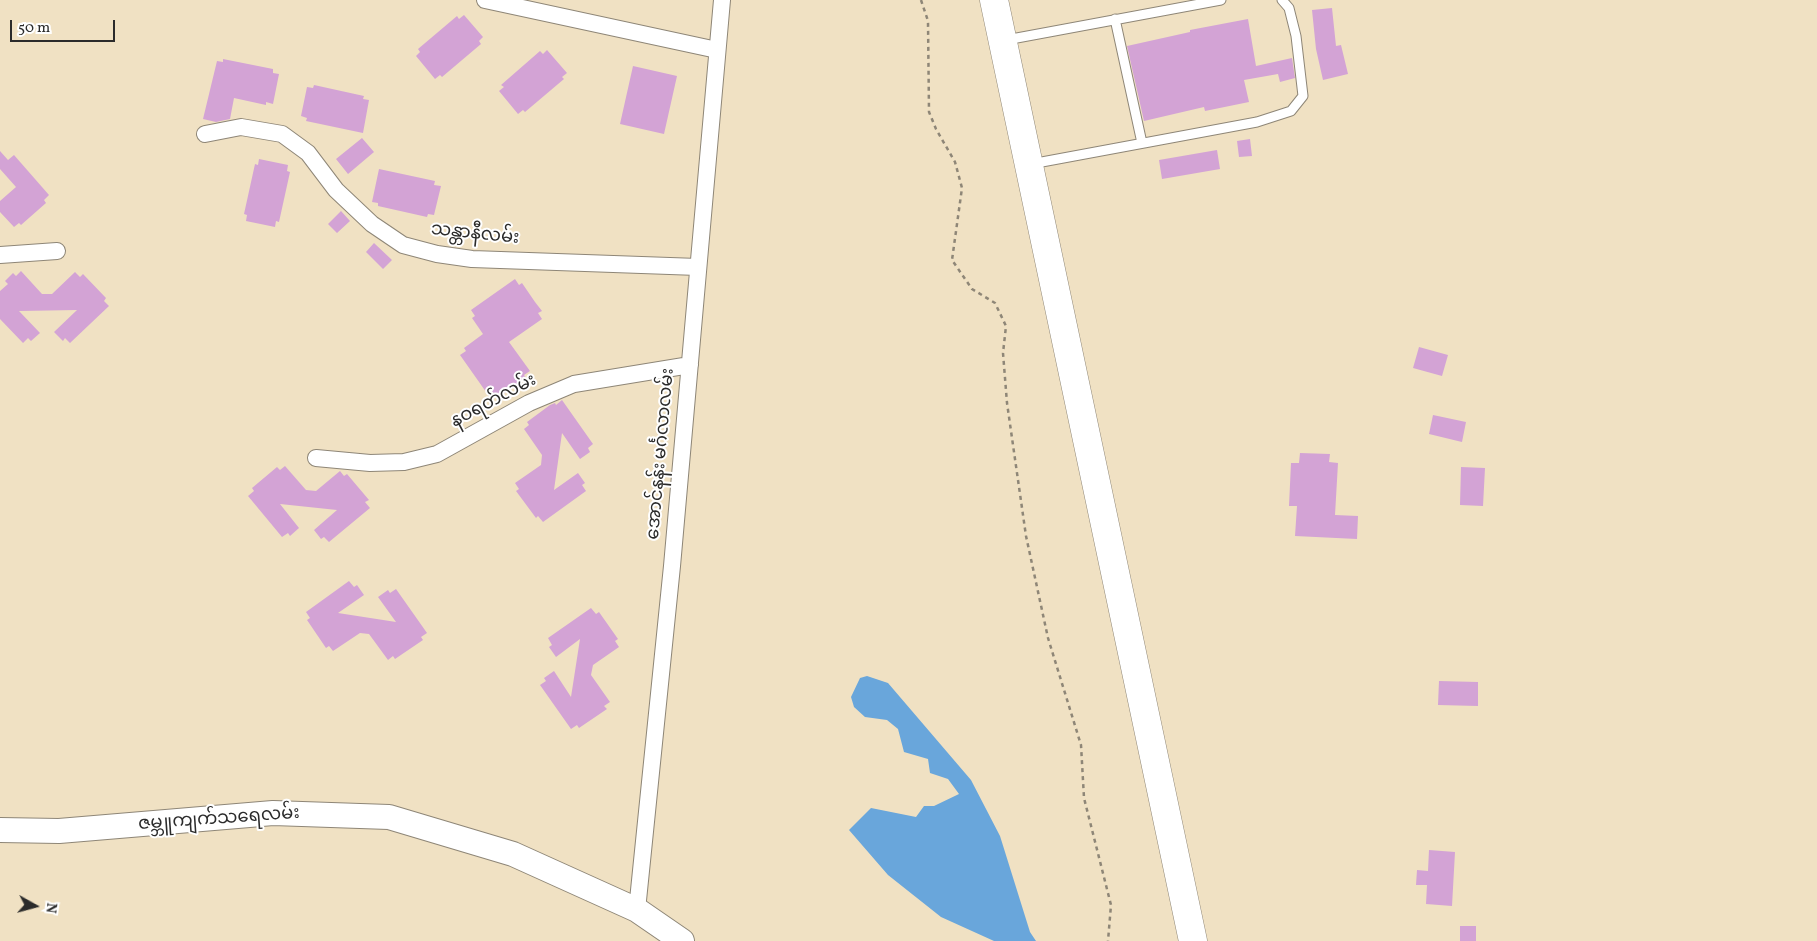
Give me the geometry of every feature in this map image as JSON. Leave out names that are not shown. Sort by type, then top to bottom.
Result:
[{"type":"highway","points":[[994,0],[1193,941]]},
{"type":"main road","name":"ဇမ္ဘူကျက်သရေလမ်း","points":[[0,830],[59,831],[273,813],[389,818],[513,854],[637,910],[682,941]]},
{"type":"street","points":[[485,0],[717,50]]},
{"type":"street","name":"အောင်နန်း မင်္ဂလာလမ်း","points":[[637,910],[672,566],[722,0]]},
{"type":"street","name":"သန္တာနီလမ်း","points":[[205,134],[240,127],[282,134],[308,153],[336,190],[372,224],[403,245],[437,254],[472,259],[698,267]]},
{"type":"street","points":[[0,256],[57,251]]},
{"type":"street","name":"နဝရတ်လမ်း","points":[[316,458],[370,463],[404,462],[437,454],[529,403],[574,384],[690,365]]},
{"type":"lane","points":[[1003,41],[1221,0]]},
{"type":"lane","points":[[1029,164],[1256,122],[1292,111],[1303,96],[1296,36],[1290,8],[1282,0]]},
{"type":"lane","points":[[1114,19],[1142,143]]},
{"type":"path","points":[[921,0],[928,21],[929,112],[936,129],[955,162],[962,188],[952,260],[972,289],[995,303],[1006,326],[1003,353],[1007,403],[1025,527],[1048,638],[1081,745],[1084,798],[1111,905],[1108,941]]},
{"type":"water","points":[[867,676],[888,683],[971,780],[1000,836],[1030,932],[1036,941],[994,941],[941,917],[888,875],[849,830],[871,808],[916,817],[924,806],[934,806],[959,794],[948,779],[930,773],[928,759],[904,752],[898,729],[887,720],[865,717],[854,707],[851,697],[860,678]]},
{"type":"building","points":[[1332,8],[1336,46],[1341,45],[1348,74],[1323,80],[1316,49],[1312,10]]},
{"type":"building","points":[[464,15],[483,37],[479,41],[481,44],[442,77],[440,75],[435,79],[416,56],[420,52],[418,49],[457,16],[459,19]]},
{"type":"building","points":[[1248,19],[1256,66],[1292,58],[1295,78],[1280,82],[1278,74],[1244,80],[1249,102],[1205,111],[1204,107],[1144,121],[1127,46],[1190,32],[1190,30]]},
{"type":"building","points":[[547,50],[567,73],[562,77],[564,79],[525,112],[523,110],[518,114],[499,91],[504,87],[501,85],[540,51],[543,54]]},
{"type":"building","points":[[223,59],[273,69],[273,73],[279,74],[273,104],[266,102],[266,105],[234,98],[230,119],[216,122],[203,119],[217,61],[223,62]]},
{"type":"building","points":[[633,66],[677,76],[664,134],[620,124]]},
{"type":"building","points":[[314,85],[364,96],[363,99],[369,100],[363,133],[306,121],[307,118],[301,116],[307,87],[313,88]]},
{"type":"building","points":[[362,138],[374,152],[348,174],[336,159]]},
{"type":"building","points":[[1250,139],[1252,156],[1239,157],[1237,141]]},
{"type":"building","points":[[1217,150],[1220,169],[1162,179],[1159,160]]},
{"type":"building","points":[[0,151],[8,160],[14,155],[49,195],[44,200],[46,203],[21,225],[19,223],[14,227],[0,212],[0,201],[16,187],[0,169]]},
{"type":"building","points":[[259,159],[288,165],[287,171],[290,172],[279,222],[276,221],[275,227],[246,221],[247,215],[244,214],[255,164],[258,165]]},
{"type":"building","points":[[379,169],[435,181],[434,185],[441,186],[434,215],[428,214],[427,217],[378,206],[378,203],[372,202]]},
{"type":"building","points":[[341,211],[350,221],[337,233],[328,224]]},
{"type":"building","points":[[374,243],[392,260],[383,269],[366,252]]},
{"type":"building","points":[[21,271],[42,294],[52,294],[75,272],[80,277],[83,274],[106,298],[104,301],[109,306],[70,343],[65,338],[63,341],[54,332],[77,310],[19,311],[40,333],[31,341],[28,338],[23,343],[0,319],[0,291],[8,284],[5,281],[13,273],[16,276]]},
{"type":"building","points":[[515,279],[519,285],[522,283],[542,311],[538,313],[542,319],[509,342],[530,371],[524,375],[526,378],[499,397],[497,395],[491,399],[460,355],[466,351],[464,348],[483,334],[472,318],[475,316],[471,310]]},
{"type":"building","points":[[1419,347],[1448,355],[1442,376],[1413,368]]},
{"type":"building","points":[[562,400],[593,444],[588,448],[590,452],[580,459],[562,433],[554,490],[578,473],[585,483],[582,485],[586,491],[543,522],[538,516],[536,518],[516,491],[519,489],[515,483],[541,465],[542,455],[524,429],[529,425],[527,422],[550,405],[555,403],[556,405]]},
{"type":"building","points":[[1433,415],[1466,422],[1462,442],[1429,434]]},
{"type":"building","points":[[1300,453],[1330,454],[1329,462],[1338,463],[1335,515],[1358,516],[1357,539],[1295,536],[1297,506],[1289,506],[1291,463],[1299,463]]},
{"type":"building","points":[[285,466],[306,490],[316,491],[340,471],[344,476],[347,474],[369,500],[365,502],[370,508],[329,542],[324,537],[321,539],[314,530],[337,510],[280,504],[299,528],[290,536],[288,533],[282,537],[248,496],[254,491],[252,488],[277,467],[280,470]]},
{"type":"building","points":[[1461,467],[1485,468],[1483,506],[1460,505]]},
{"type":"building","points":[[349,581],[354,587],[357,585],[364,595],[338,613],[396,622],[378,597],[388,590],[390,593],[396,589],[427,633],[421,637],[423,640],[395,659],[393,656],[388,660],[369,634],[360,633],[333,651],[329,646],[326,648],[307,620],[310,618],[306,612]]},
{"type":"building","points":[[591,608],[596,614],[599,612],[618,639],[615,641],[619,647],[593,665],[591,675],[610,702],[604,706],[607,709],[579,728],[577,725],[571,729],[540,685],[546,681],[544,678],[554,671],[571,697],[580,639],[556,657],[549,647],[552,645],[548,638]]},
{"type":"building","points":[[1439,681],[1478,682],[1478,706],[1438,705]]},
{"type":"building","points":[[1429,850],[1455,852],[1452,906],[1426,904],[1427,885],[1416,885],[1417,870],[1428,871]]},
{"type":"building","points":[[1460,926],[1476,926],[1476,941],[1460,941]]}]
